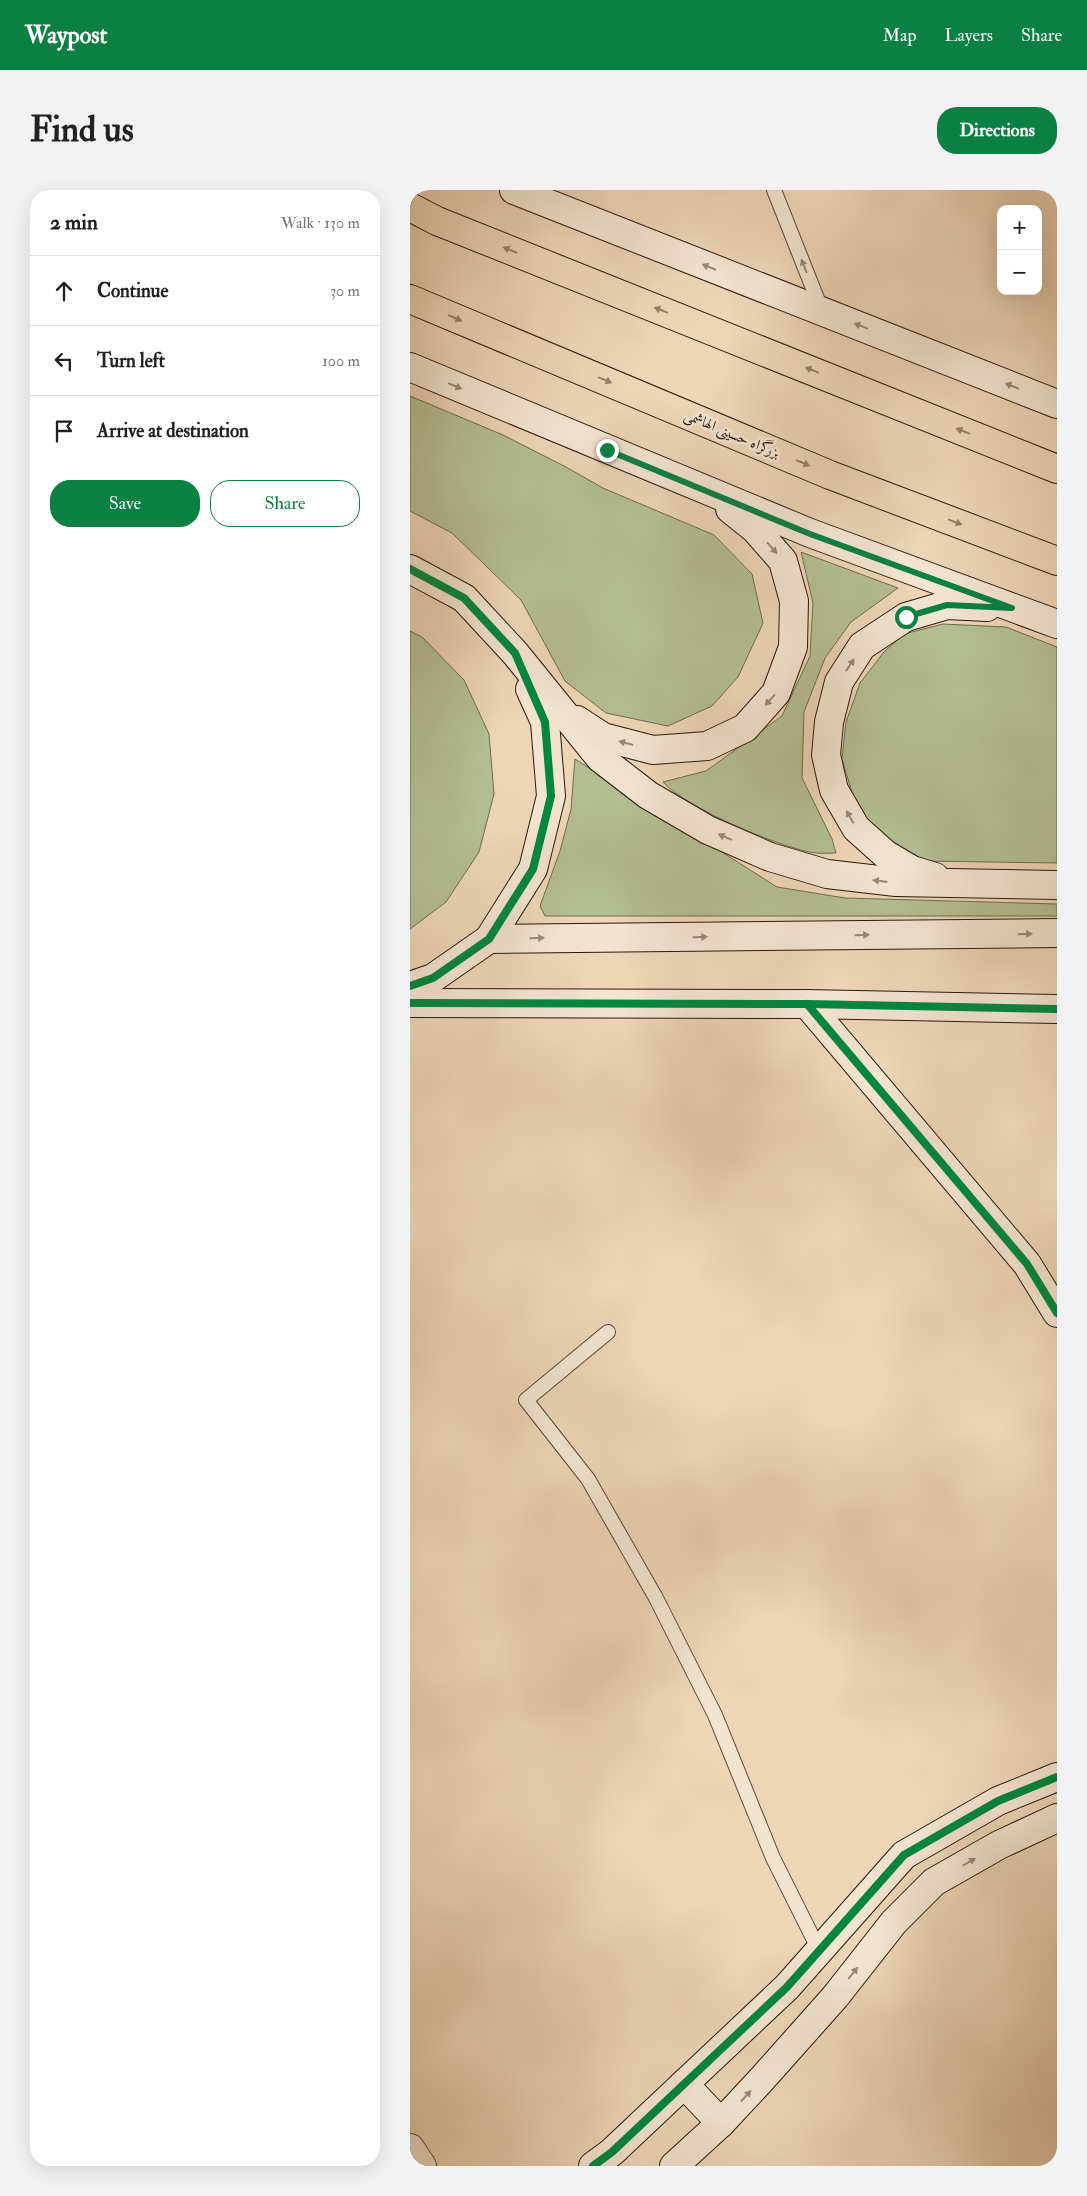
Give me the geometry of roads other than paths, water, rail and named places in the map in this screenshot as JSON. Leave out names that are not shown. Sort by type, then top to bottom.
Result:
[{"type":"highway","points":[[410,207],[437,221],[1057,469]]},
{"type":"highway","name":"بزرگراه حسینی الهاشمی","points":[[410,299],[830,475],[1057,561]]},
{"type":"highway","points":[[996,444],[1057,447]]},
{"type":"main road","points":[[514,190],[1057,404]]},
{"type":"main road","points":[[410,367],[810,534],[1057,624]]},
{"type":"main road","points":[[557,708],[602,737],[653,750],[707,746],[745,728],[776,693],[793,647],[794,601],[783,561],[755,529],[709,493]]},
{"type":"main road","points":[[410,569],[464,598],[515,653],[557,708],[600,758],[648,796],[708,830],[770,857],[827,874],[896,882],[1057,885]]},
{"type":"main road","points":[[999,885],[945,880],[912,870],[885,854],[856,828],[834,790],[826,755],[829,722],[839,682],[862,646],[906,617],[947,605],[1012,608]]},
{"type":"main road","points":[[410,986],[433,978],[489,939],[533,869],[551,796],[545,722],[515,653]]},
{"type":"main road","points":[[489,939],[1057,934]]},
{"type":"main road","points":[[410,1003],[807,1004],[1057,1009]]},
{"type":"main road","points":[[807,1004],[1027,1264],[1057,1313]]},
{"type":"main road","points":[[593,2166],[612,2152],[787,1987],[904,1855],[998,1801],[1057,1777]]},
{"type":"main road","points":[[674,2166],[721,2123],[834,1997],[894,1922],[934,1882],[999,1845],[1057,1818]]},
{"type":"main road","points":[[684,2084],[721,2123]]},
{"type":"main road","points":[[410,2148],[422,2166]]},
{"type":"lane","points":[[774,190],[822,312]]},
{"type":"lane","points":[[608,1332],[526,1400],[588,1479],[656,1598],[715,1714],[773,1858],[819,1950]]}]
